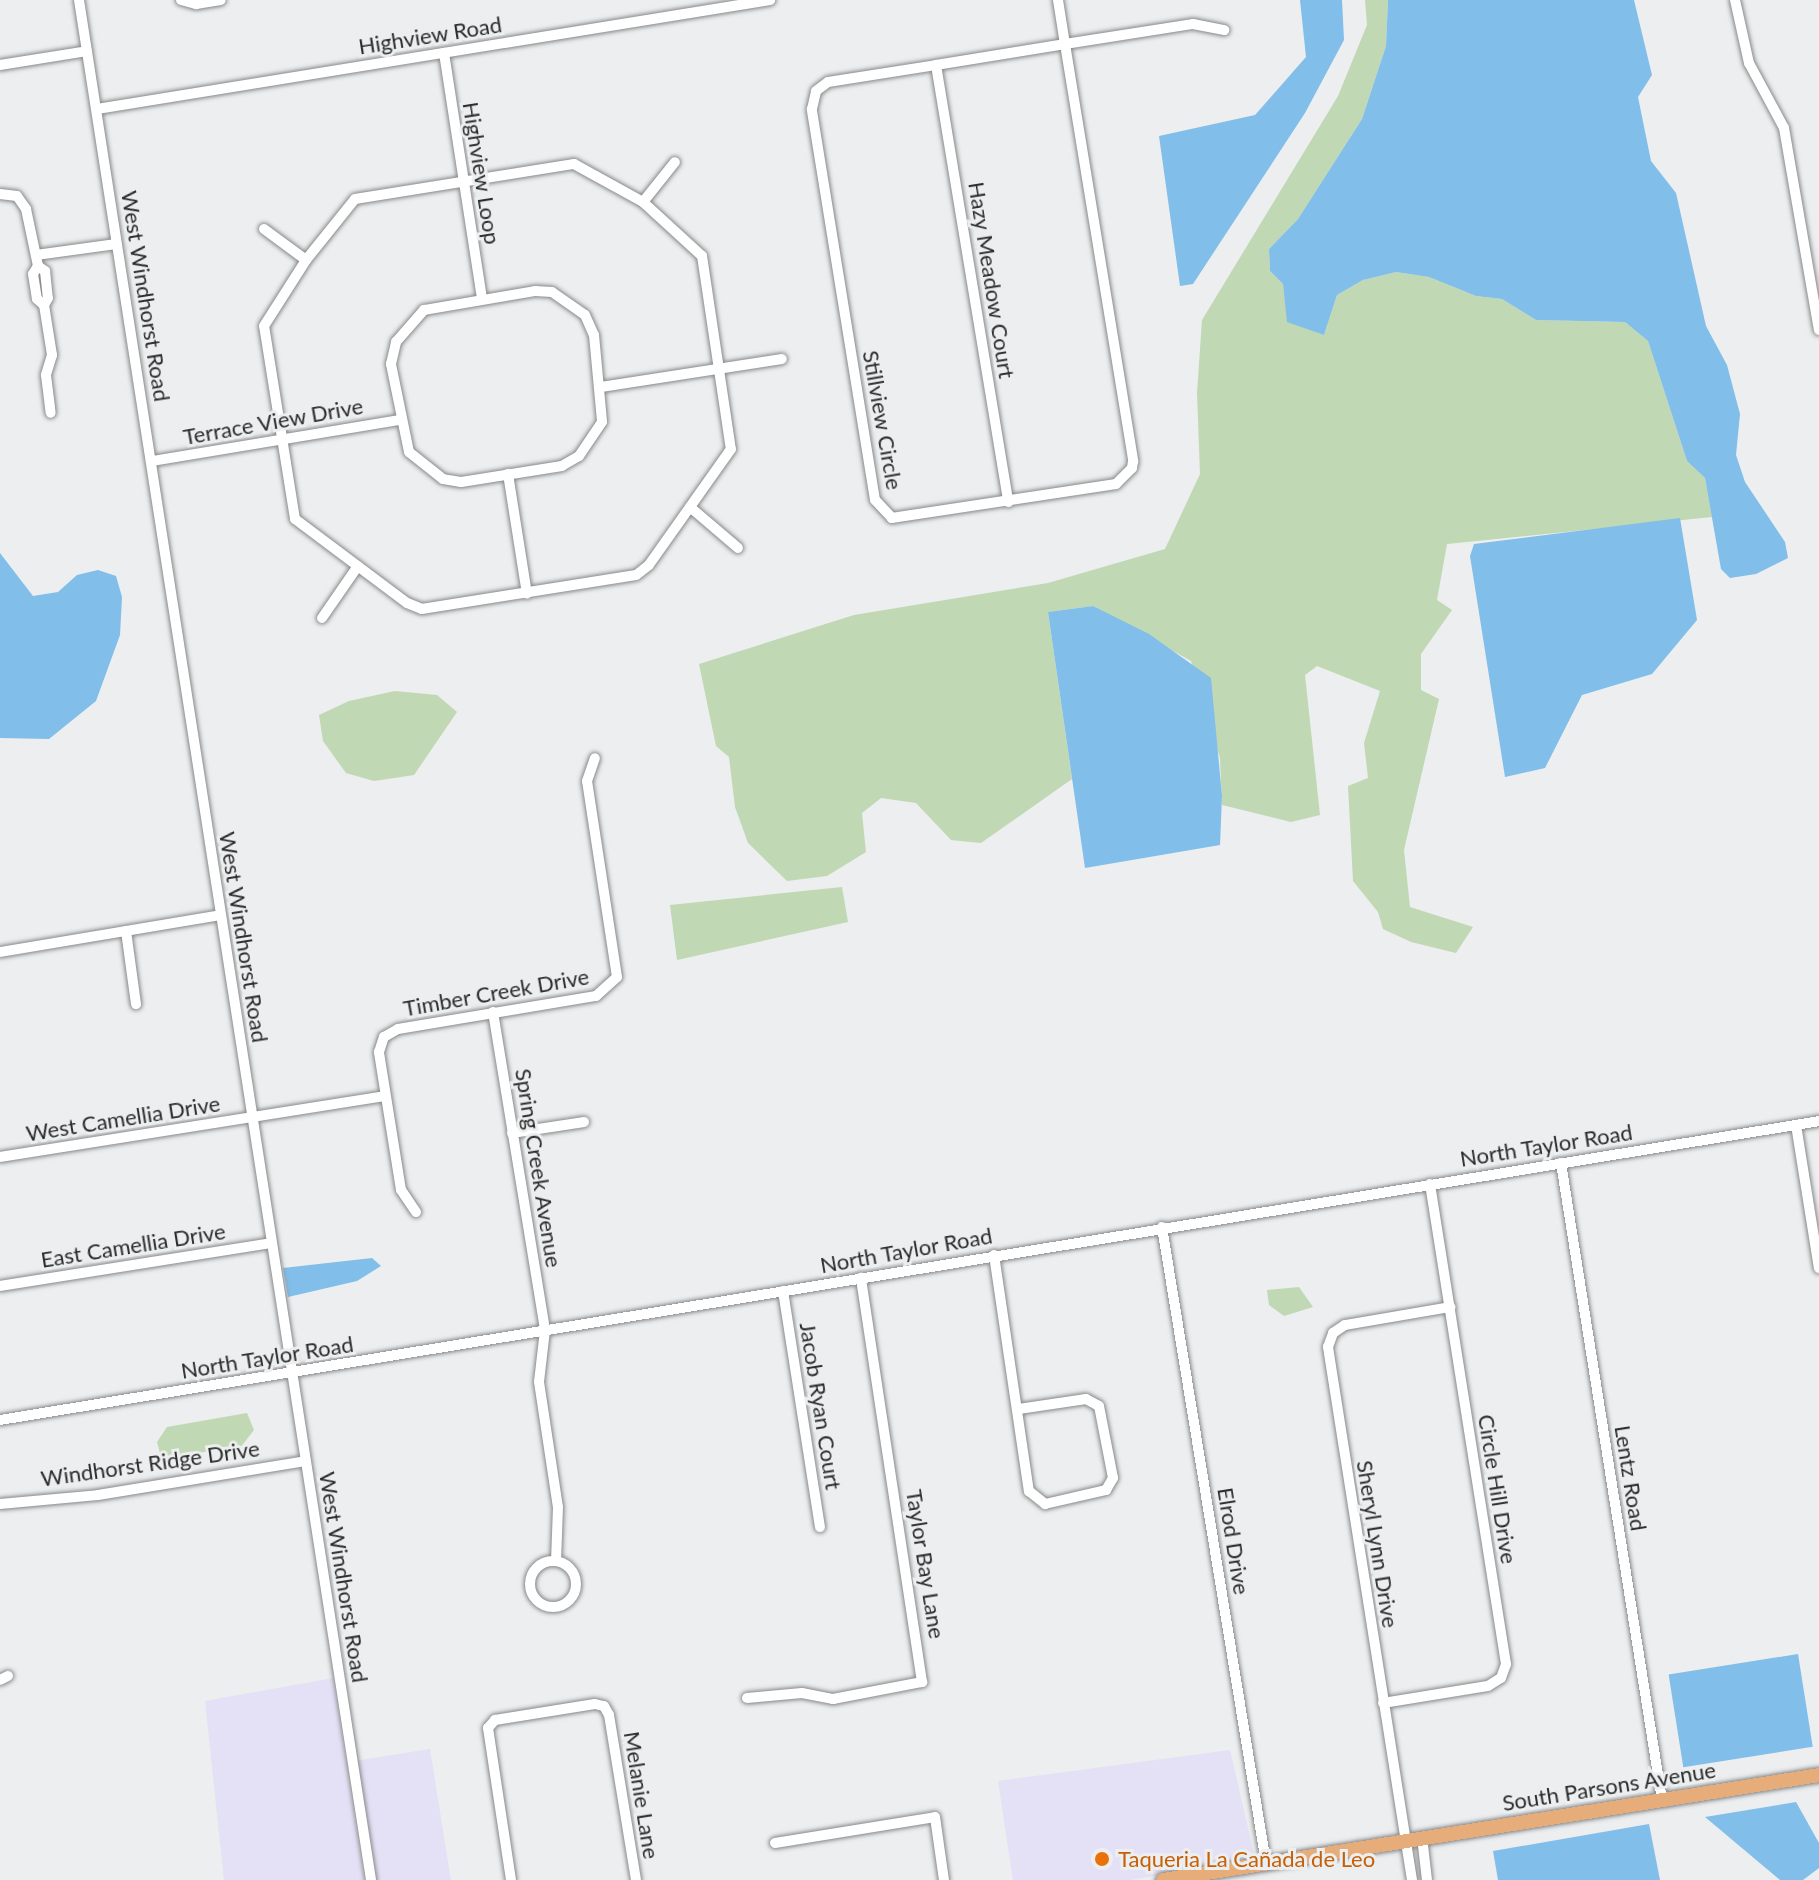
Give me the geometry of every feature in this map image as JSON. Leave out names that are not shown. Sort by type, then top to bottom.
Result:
[{"type":"main road","name":"South Parsons Avenue","points":[[1163,1880],[1819,1775]]},
{"type":"street","name":"West Windhorst Road","points":[[79,0],[371,1880]]},
{"type":"street","points":[[181,0],[196,4],[221,0]]},
{"type":"street","name":"Highview Road","points":[[97,109],[768,0]]},
{"type":"street","name":"Stillview Circle","points":[[1058,0],[1065,44],[1132,468],[1116,484],[892,518],[879,508],[870,469],[813,98],[828,82],[1065,44]]},
{"type":"street","points":[[1735,0],[1749,63],[1784,128],[1815,284],[1819,330]]},
{"type":"street","points":[[1065,44],[1193,24],[1224,30]]},
{"type":"street","points":[[0,65],[87,51]]},
{"type":"street","name":"Highview Loop","points":[[444,53],[482,299]]},
{"type":"street","name":"Hazy Meadow Court","points":[[936,65],[1008,502]]},
{"type":"street","points":[[643,202],[675,162]]},
{"type":"street","points":[[574,164],[643,202],[702,256],[722,368],[731,449],[636,575],[422,609],[295,519],[264,326],[306,260],[355,199],[574,164]]},
{"type":"street","points":[[0,194],[22,201],[37,261],[45,271],[48,298],[44,305],[52,355],[46,375],[51,413]]},
{"type":"street","points":[[264,229],[306,260]]},
{"type":"street","points":[[37,261],[116,244]]},
{"type":"street","points":[[552,292],[585,315],[594,335],[601,387],[602,422],[579,456],[562,466],[461,482],[443,479],[409,452],[400,420],[391,364],[396,342],[424,310],[482,299],[552,292]]},
{"type":"street","points":[[601,387],[782,359]]},
{"type":"street","name":"Terrace View Drive","points":[[152,461],[400,420]]},
{"type":"street","points":[[508,474],[527,594]]},
{"type":"street","points":[[690,507],[738,548]]},
{"type":"street","points":[[322,618],[358,566]]},
{"type":"street","name":"Timber Creek Drive","points":[[416,1212],[401,1190],[384,1096],[379,1052],[390,1032],[596,996],[617,977],[587,781],[595,758]]},
{"type":"street","points":[[0,952],[220,915]]},
{"type":"street","points":[[126,931],[136,1004]]},
{"type":"street","name":"Spring Creek Avenue","points":[[493,1012],[545,1330],[539,1382],[558,1507],[556,1561]]},
{"type":"street","name":"West Camellia Drive","points":[[0,1157],[384,1096]]},
{"type":"street","name":"North Taylor Road","points":[[0,1420],[1819,1121]]},
{"type":"street","points":[[512,1133],[584,1122]]},
{"type":"street","points":[[1796,1125],[1819,1268]]},
{"type":"street","name":"Lentz Road","points":[[1561,1163],[1662,1800]]},
{"type":"street","name":"Circle Hill Drive","points":[[1383,1703],[1488,1686],[1505,1671],[1430,1184]]},
{"type":"street","name":"Elrod Drive","points":[[1162,1227],[1266,1863]]},
{"type":"street","name":"East Camellia Drive","points":[[0,1286],[271,1243]]},
{"type":"street","points":[[994,1255],[1033,1498],[1045,1504],[1106,1490],[1113,1478],[1099,1406],[1086,1399],[1019,1409]]},
{"type":"street","name":"Taylor Bay Lane","points":[[747,1698],[802,1693],[833,1699],[922,1682],[861,1278]]},
{"type":"street","name":"Jacob Ryan Court","points":[[783,1291],[820,1527]]},
{"type":"street","name":"Sheryl Lynn Drive","points":[[1412,1880],[1328,1347],[1333,1333],[1345,1325],[1450,1307]]},
{"type":"street","name":"Windhorst Ridge Drive","points":[[0,1504],[98,1495],[305,1461]]},
{"type":"street","points":[[556,1561],[570,1568],[576,1582],[573,1597],[553,1608],[534,1597],[530,1583],[535,1569],[556,1561]]},
{"type":"street","name":"Melanie Lane","points":[[511,1880],[488,1728],[495,1720],[595,1704],[604,1706],[609,1715],[636,1880]]},
{"type":"street","points":[[775,1843],[935,1817],[944,1880]]},
{"type":"street","points":[[1422,1837],[1427,1880]]},
{"type":"shaded area","points":[[333,1678],[364,1880],[224,1880],[205,1701]]},
{"type":"shaded area","points":[[430,1749],[451,1880],[377,1880],[358,1760]]},
{"type":"shaded area","points":[[1230,1750],[1255,1859],[1130,1880],[1013,1880],[998,1781]]},
{"type":"green space","points":[[1365,0],[1388,0],[1386,46],[1362,119],[1298,219],[1269,249],[1270,271],[1283,284],[1288,321],[1324,335],[1337,295],[1363,280],[1396,272],[1429,277],[1476,296],[1502,299],[1536,320],[1625,322],[1648,341],[1687,461],[1705,478],[1712,517],[1447,544],[1437,600],[1452,610],[1421,654],[1421,690],[1439,699],[1404,850],[1410,907],[1473,927],[1456,953],[1411,942],[1383,929],[1378,912],[1353,881],[1348,786],[1368,778],[1364,743],[1380,691],[1317,666],[1305,675],[1320,815],[1291,822],[1222,805],[1220,758],[1191,661],[1093,606],[1048,612],[1072,779],[981,843],[951,840],[916,803],[881,798],[862,813],[866,852],[827,876],[787,881],[748,843],[735,807],[729,757],[716,746],[699,664],[854,615],[1048,583],[1165,549],[1200,474],[1197,393],[1202,320],[1338,96],[1367,25]]},
{"type":"green space","points":[[395,691],[437,695],[457,712],[414,775],[374,781],[346,773],[323,741],[319,715],[349,701]]},
{"type":"green space","points":[[842,887],[848,922],[677,960],[670,905]]},
{"type":"green space","points":[[1299,1287],[1313,1307],[1284,1316],[1269,1305],[1267,1290]]},
{"type":"green space","points":[[247,1413],[254,1430],[240,1448],[161,1457],[157,1442],[167,1427]]},
{"type":"water","points":[[1300,0],[1342,0],[1344,40],[1305,113],[1193,284],[1180,286],[1159,136],[1255,115],[1306,57]]},
{"type":"water","points":[[1388,0],[1634,0],[1652,75],[1638,97],[1651,161],[1676,193],[1706,326],[1727,365],[1740,414],[1736,455],[1745,482],[1785,542],[1788,558],[1756,574],[1730,578],[1721,569],[1705,478],[1687,461],[1648,341],[1625,322],[1536,320],[1502,299],[1476,296],[1429,277],[1396,272],[1363,280],[1337,295],[1324,335],[1287,322],[1283,284],[1270,271],[1269,249],[1298,219],[1362,119],[1386,46]]},
{"type":"water","points":[[1680,518],[1697,620],[1652,674],[1582,695],[1545,768],[1505,777],[1470,556],[1474,544]]},
{"type":"water","points":[[0,553],[33,596],[58,592],[77,575],[98,570],[116,576],[122,597],[120,635],[96,701],[49,739],[0,738]]},
{"type":"water","points":[[1093,606],[1149,634],[1211,678],[1222,796],[1220,845],[1085,868],[1048,612]]},
{"type":"water","points":[[372,1258],[381,1266],[357,1281],[288,1297],[283,1268]]},
{"type":"water","points":[[1798,1654],[1813,1747],[1683,1767],[1669,1674]]},
{"type":"water","points":[[1796,1802],[1819,1843],[1819,1868],[1803,1880],[1780,1880],[1705,1817]]},
{"type":"water","points":[[1649,1824],[1660,1880],[1498,1880],[1493,1851]]},
{"type":"place","name":"Taqueria La Cañada de Leo","points":[[1102,1859]]}]
